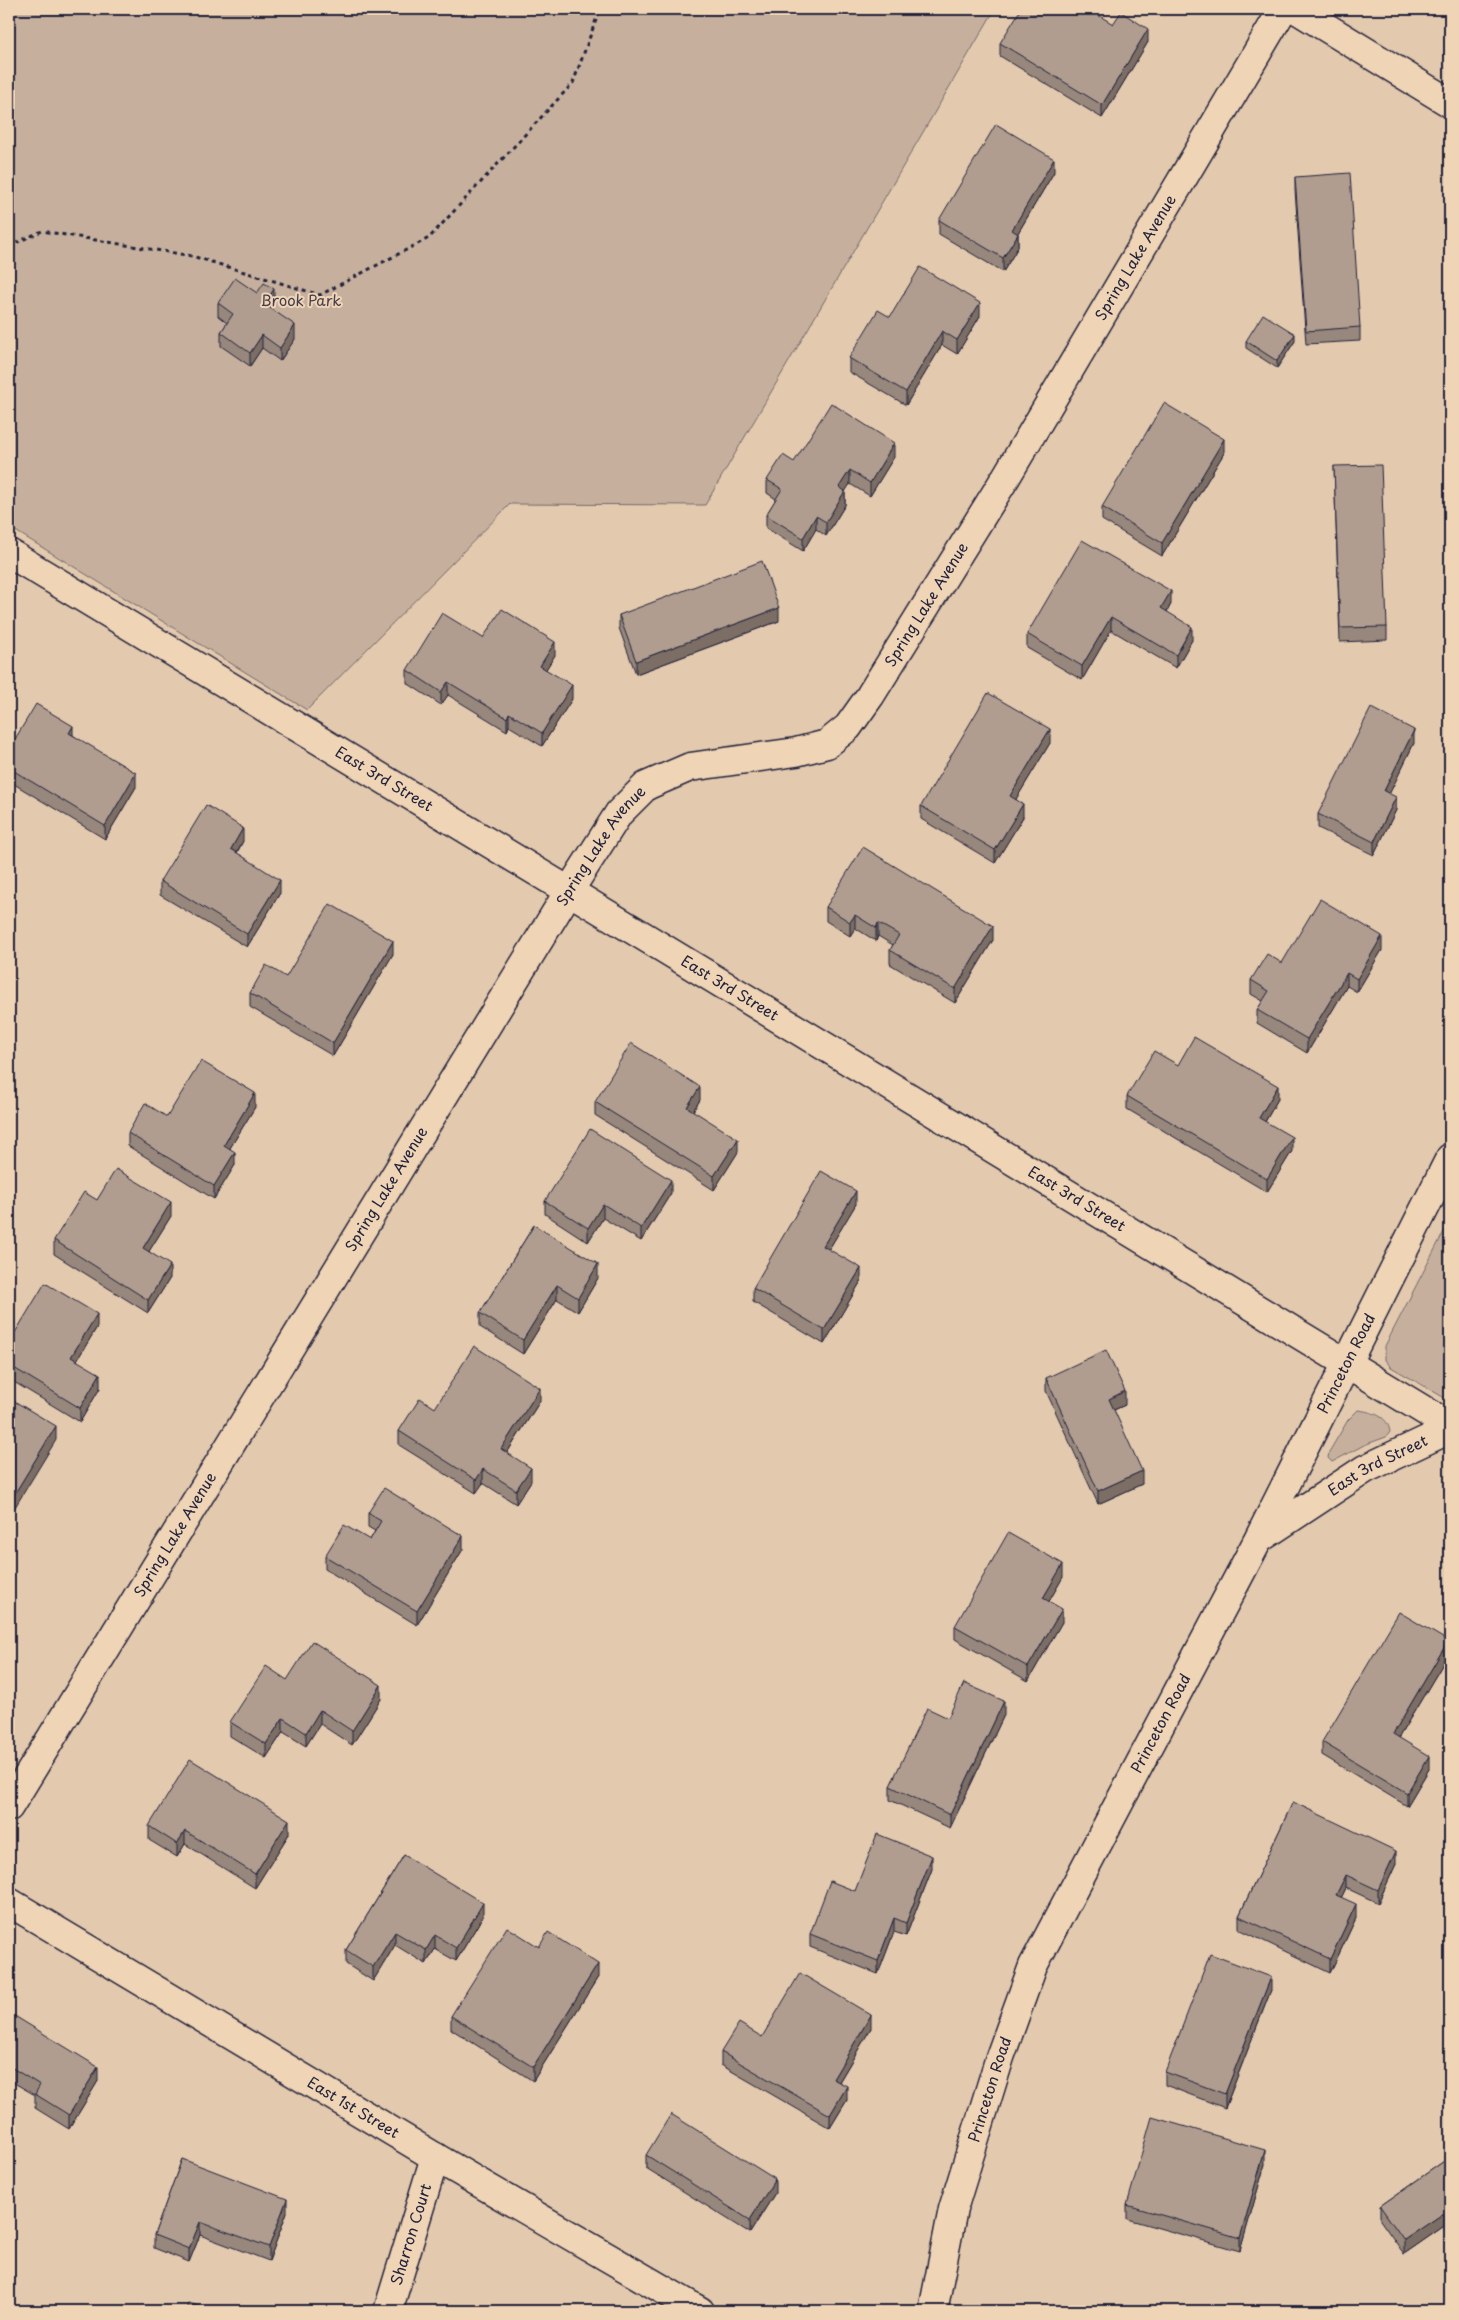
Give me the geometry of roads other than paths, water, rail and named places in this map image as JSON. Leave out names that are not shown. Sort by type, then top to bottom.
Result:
[{"type":"street","name":"Spring Lake Avenue","points":[[9,1807],[568,891],[619,812],[646,786],[690,767],[796,752],[827,744],[848,727],[870,696],[1006,477],[1283,9]]},
{"type":"street","points":[[1296,9],[1450,103]]},
{"type":"street","name":"East 3rd Street","points":[[9,553],[1346,1362],[1450,1428]]},
{"type":"street","name":"Princeton Road","points":[[934,2311],[953,2209],[1000,2057],[1033,1966],[1258,1540],[1450,1158]]},
{"type":"street","name":"East 3rd Street","points":[[1258,1540],[1366,1469],[1450,1428]]},
{"type":"street","name":"East 1st Street","points":[[9,1902],[435,2157],[700,2311]]},
{"type":"street","name":"Sharron Court","points":[[388,2311],[435,2157]]},
{"type":"park label","name":"Brook Park","points":[[301,301]]}]
